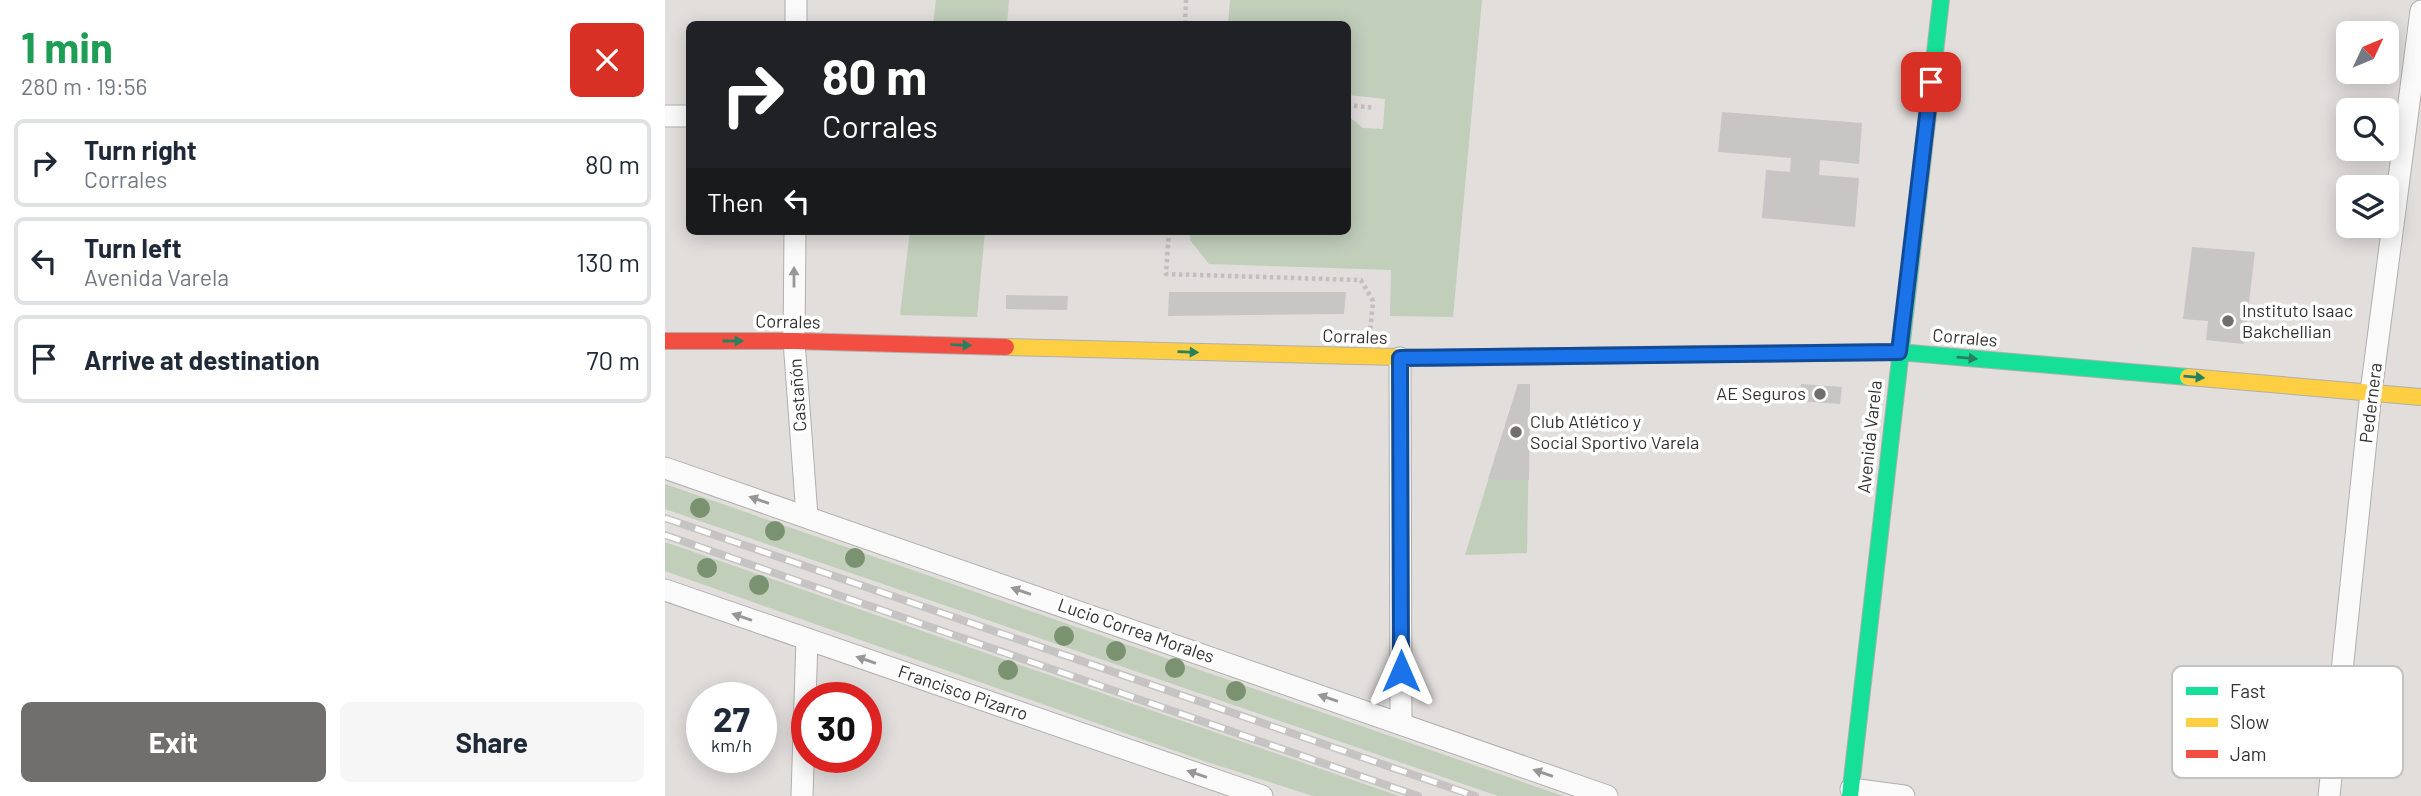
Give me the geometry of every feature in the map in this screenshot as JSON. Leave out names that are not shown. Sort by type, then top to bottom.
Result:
[{"type":"street","points":[[796,0],[796,21]]},
{"type":"street","name":"Avenida Varela","points":[[1850,793],[1941,0]]},
{"type":"street","name":"Pedernera","points":[[2343,666],[2371,392],[2421,11]]},
{"type":"street","points":[[665,116],[686,116]]},
{"type":"street","name":"Castañón","points":[[795,235],[794,341],[807,516]]},
{"type":"street","name":"Corrales","points":[[665,341],[794,341],[1400,358],[1899,352],[2421,397]]},
{"type":"street","points":[[1400,358],[1401,724]]},
{"type":"street","name":"Lucio Correa Morales","points":[[665,468],[1607,796]]},
{"type":"street","name":"Francisco Pizarro","points":[[665,590],[1262,796]]},
{"type":"street","points":[[802,796],[807,639]]},
{"type":"street","name":"Pedernera","points":[[2329,796],[2331,778]]},
{"type":"street","points":[[1850,793],[1904,796]]},
{"type":"path","points":[[1185,21],[1187,0]]},
{"type":"path","points":[[1351,105],[1375,108]]},
{"type":"path","points":[[1169,235],[1166,274],[1361,280],[1373,301],[1369,357]]},
{"type":"green space","points":[[936,0],[1009,0],[1007,21],[933,21]]},
{"type":"green space","points":[[1230,0],[1482,0],[1453,317],[1390,316],[1391,270],[1209,264],[1190,240],[1191,235],[1351,235],[1351,118],[1363,128],[1383,129],[1385,99],[1351,95],[1351,21],[1228,21]]},
{"type":"green space","points":[[910,235],[985,235],[977,317],[900,315]]},
{"type":"green space","name":"Club Atlético y Social Sportivo Varela","points":[[1518,384],[1530,384],[1527,553],[1465,555]]},
{"type":"green space","points":[[665,484],[1563,796],[1498,796],[665,509]]},
{"type":"green space","points":[[665,542],[1399,796],[1313,796],[1204,761],[665,571]]},
{"type":"building","points":[[1722,112],[1862,123],[1859,164],[1820,160],[1819,175],[1859,178],[1855,227],[1762,218],[1766,170],[1790,172],[1791,158],[1718,152]]},
{"type":"building","points":[[2192,247],[2255,252],[2244,344],[2206,340],[2208,321],[2183,319]]},
{"type":"building","points":[[1169,292],[1346,292],[1344,314],[1168,316]]},
{"type":"building","points":[[1006,295],[1068,296],[1067,310],[1006,309]]},
{"type":"building","points":[[1518,384],[1530,384],[1529,480],[1488,479]]},
{"type":"building","name":"AE Seguros","points":[[1801,384],[1842,387],[1840,404],[1799,401]]},
{"type":"railway","points":[[665,518],[1475,796]]},
{"type":"railway","points":[[665,535],[1418,796]]},
{"type":"traffic: fast","points":[[1850,796],[1941,0]]},
{"type":"traffic: fast","points":[[1701,354],[1899,352],[2188,377]]},
{"type":"traffic: slow","points":[[1006,347],[1433,358]]},
{"type":"traffic: slow","points":[[2188,377],[2421,397]]},
{"type":"traffic: jam","points":[[665,341],[794,341],[1006,347]]},
{"type":"traffic: jam","points":[[1433,358],[1701,354]]},
{"type":"place","name":"Instituto Isaac Bakchellian","points":[[2228,321]]},
{"type":"place","name":"AE Seguros","points":[[1820,394]]},
{"type":"place","name":"Club Atlético y Social Sportivo Varela","points":[[1516,432]]},
{"type":"route","points":[[1401,671],[1400,358],[1899,352],[1931,82]]}]
